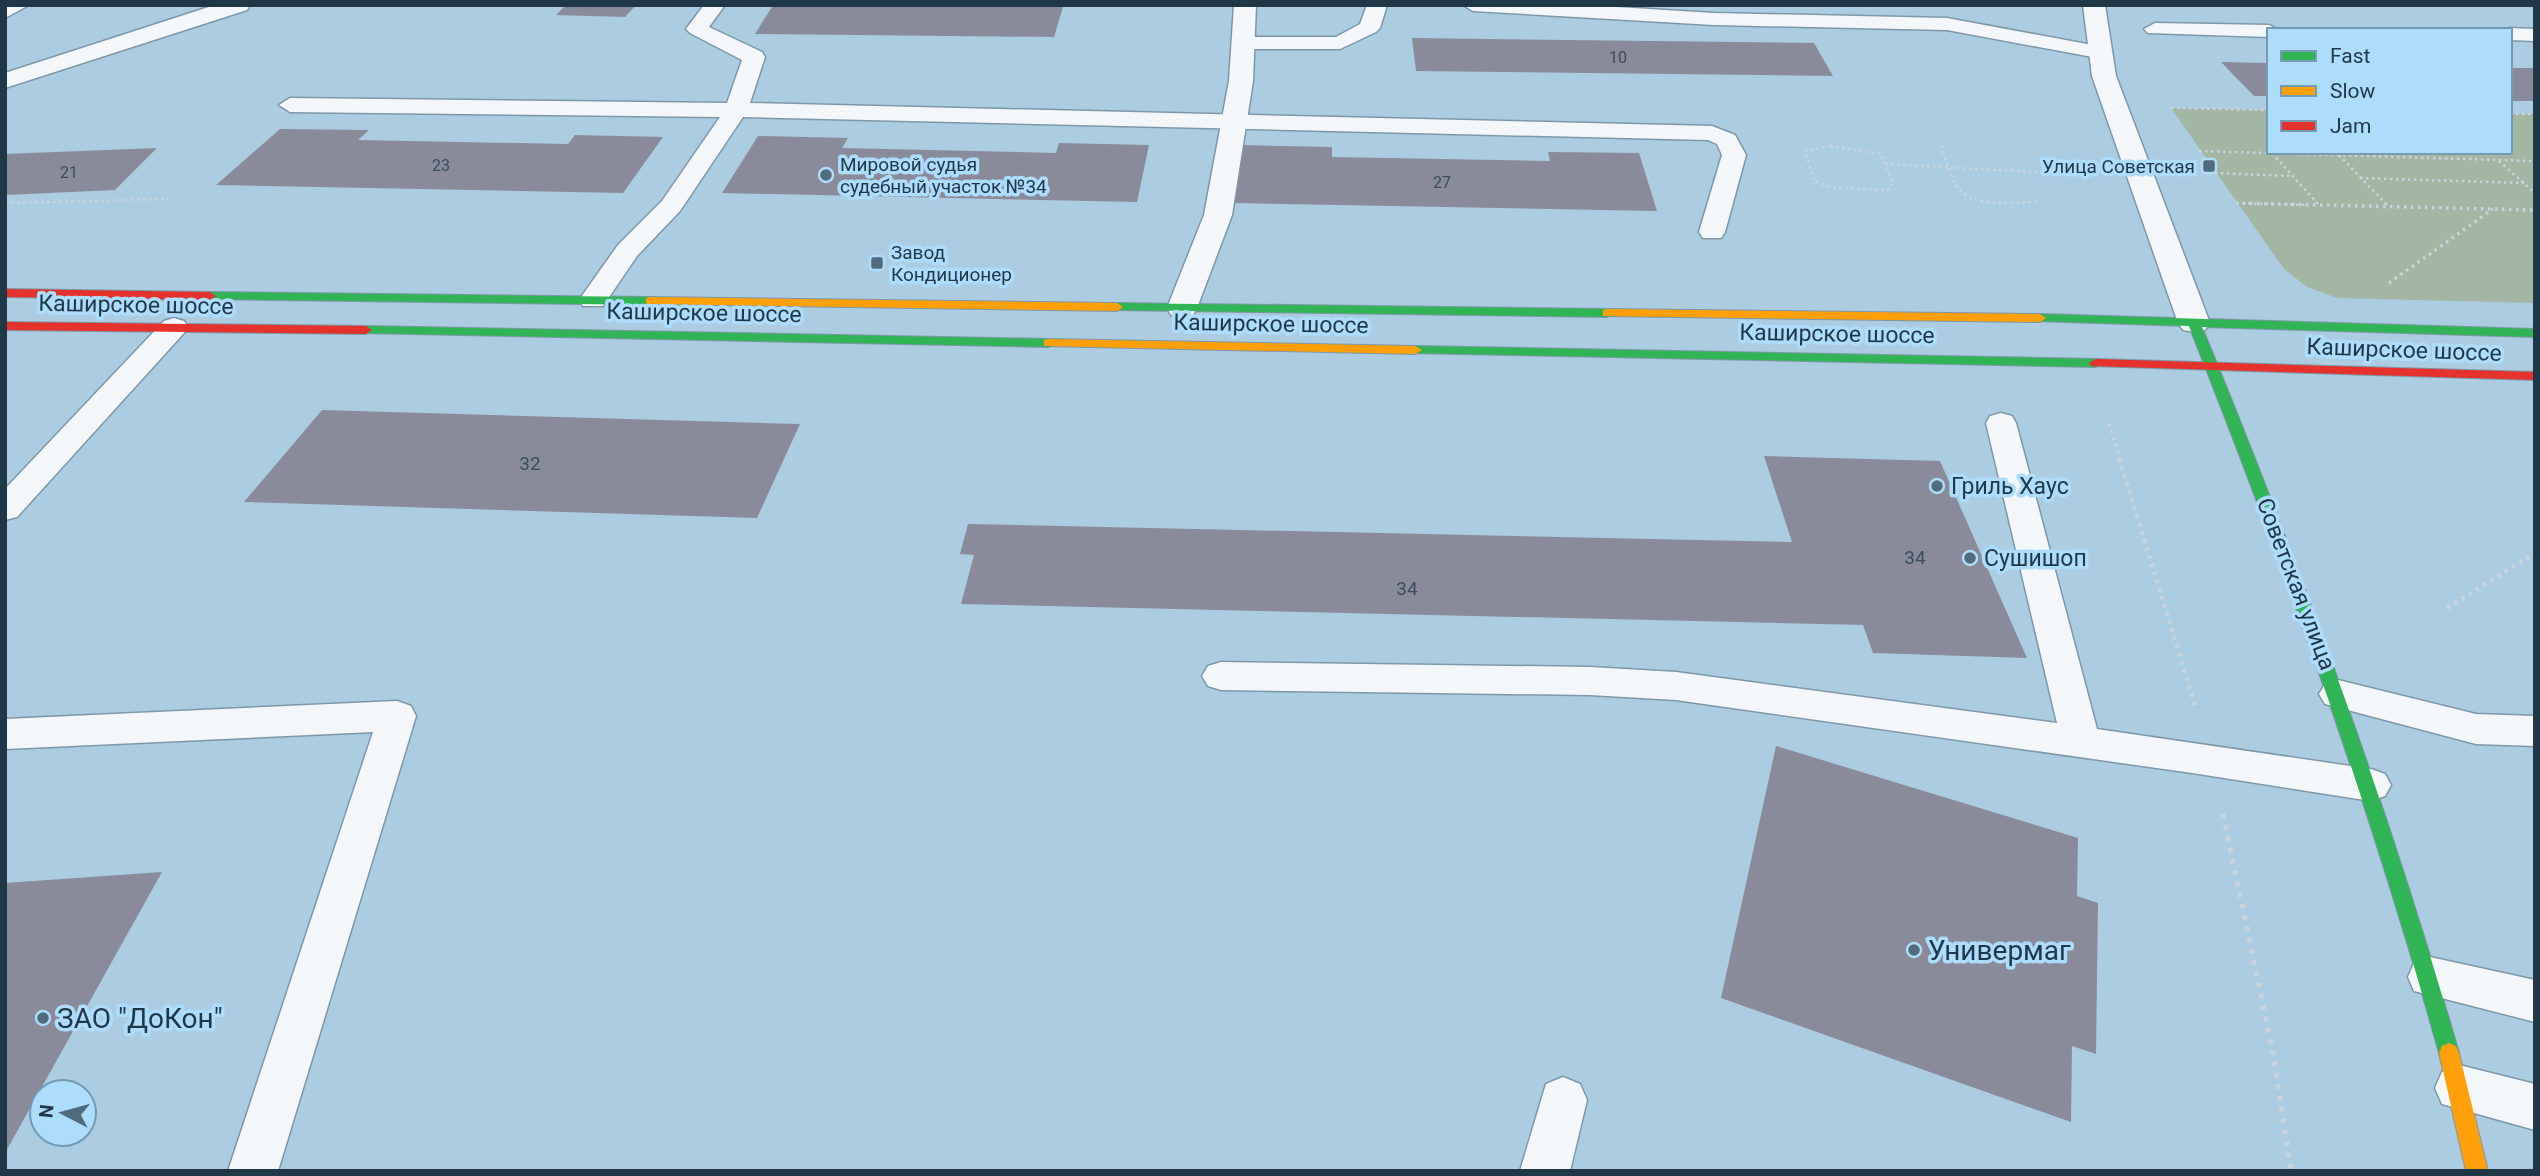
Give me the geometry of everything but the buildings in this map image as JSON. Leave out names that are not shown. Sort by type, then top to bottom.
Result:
[{"type":"main road","name":"Каширское шоссе","points":[[5,293],[2193,323],[2535,333]]},
{"type":"main road","name":"Советская улица","points":[[2193,323],[2371,785],[2430,977],[2477,1171]]},
{"type":"main road","name":"Каширское шоссе","points":[[5,326],[174,327],[2212,367],[2535,376]]},
{"type":"street","points":[[5,81],[239,5]]},
{"type":"street","points":[[1182,308],[1218,215],[1245,43],[1245,5]]},
{"type":"street","name":"Советская улица","points":[[2094,5],[2098,52],[2122,129],[2193,323]]},
{"type":"lane","points":[[5,12],[19,5]]},
{"type":"lane","points":[[593,300],[627,251],[671,206],[736,110],[754,57],[697,29],[715,5]]},
{"type":"lane","points":[[1245,43],[1340,43],[1368,28],[1377,5]]},
{"type":"lane","points":[[1473,5],[1714,19],[1939,23],[2098,52]]},
{"type":"lane","points":[[2155,29],[2267,31]]},
{"type":"lane","points":[[2512,34],[2535,35]]},
{"type":"lane","points":[[290,105],[736,110],[1679,130],[1712,133],[1727,141],[1734,155],[1712,232]]},
{"type":"lane","points":[[5,509],[100,403],[174,327]]},
{"type":"lane","points":[[2001,423],[2081,742]]},
{"type":"lane","points":[[1221,676],[1590,681],[1665,685],[2371,785]]},
{"type":"lane","points":[[2338,694],[2476,729],[2535,731]]},
{"type":"lane","points":[[5,734],[397,716],[253,1171]]},
{"type":"lane","points":[[2430,977],[2535,1001]]},
{"type":"lane","points":[[2459,1088],[2535,1107]]},
{"type":"lane","points":[[1545,1171],[1563,1100]]},
{"type":"path","points":[[2171,108],[2267,110]]},
{"type":"path","points":[[2512,114],[2535,114]]},
{"type":"path","points":[[1814,146],[1870,149],[1881,154],[1885,164],[1893,183],[1888,190],[1827,187],[1812,179],[1805,151],[1814,146]]},
{"type":"path","points":[[1941,146],[1959,189],[1970,197],[2037,202]]},
{"type":"path","points":[[2199,151],[2267,153]]},
{"type":"path","points":[[2273,154],[2318,205]]},
{"type":"path","points":[[2306,154],[2535,161]]},
{"type":"path","points":[[2339,155],[2389,206]]},
{"type":"path","points":[[2498,160],[2535,193]]},
{"type":"path","points":[[1885,164],[2037,172]]},
{"type":"path","points":[[2214,173],[2292,176]]},
{"type":"path","points":[[2360,178],[2524,183]]},
{"type":"path","points":[[5,203],[168,199]]},
{"type":"path","points":[[2236,203],[2535,210]]},
{"type":"path","points":[[2389,284],[2494,209]]},
{"type":"path","points":[[2447,608],[2535,553]]},
{"type":"green space","points":[[2171,108],[2267,110],[2267,154],[2512,154],[2512,114],[2535,114],[2535,303],[2337,298],[2307,287],[2284,269]]},
{"type":"traffic: fast","points":[[210,296],[650,301]]},
{"type":"traffic: fast","points":[[1117,307],[1607,313]]},
{"type":"traffic: fast","points":[[2040,318],[2535,333]]},
{"type":"traffic: fast","points":[[2194,323],[2266,503],[2333,684],[2394,867],[2449,1053]]},
{"type":"traffic: fast","points":[[366,330],[1049,343]]},
{"type":"traffic: fast","points":[[1415,350],[2096,363]]},
{"type":"traffic: slow","points":[[650,301],[1117,307]]},
{"type":"traffic: slow","points":[[1607,313],[2040,318]]},
{"type":"traffic: slow","points":[[1049,343],[1415,350]]},
{"type":"traffic: slow","points":[[2449,1053],[2477,1171]]},
{"type":"traffic: jam","points":[[5,293],[210,296]]},
{"type":"traffic: jam","points":[[5,326],[366,330]]},
{"type":"traffic: jam","points":[[2096,363],[2535,376]]},
{"type":"place","name":"Улица Советская","points":[[2209,166]]},
{"type":"place","name":"Мировой судья судебный участок №34","points":[[826,175]]},
{"type":"place","name":"Завод Кондиционер","points":[[877,263]]},
{"type":"place","name":"Гриль Хаус","points":[[1937,486]]},
{"type":"place","name":"Сушишоп","points":[[1970,558]]},
{"type":"place","name":"Универмаг","points":[[1914,950]]},
{"type":"place","name":"ЗАО \"ДоКон\"","points":[[43,1018]]}]
